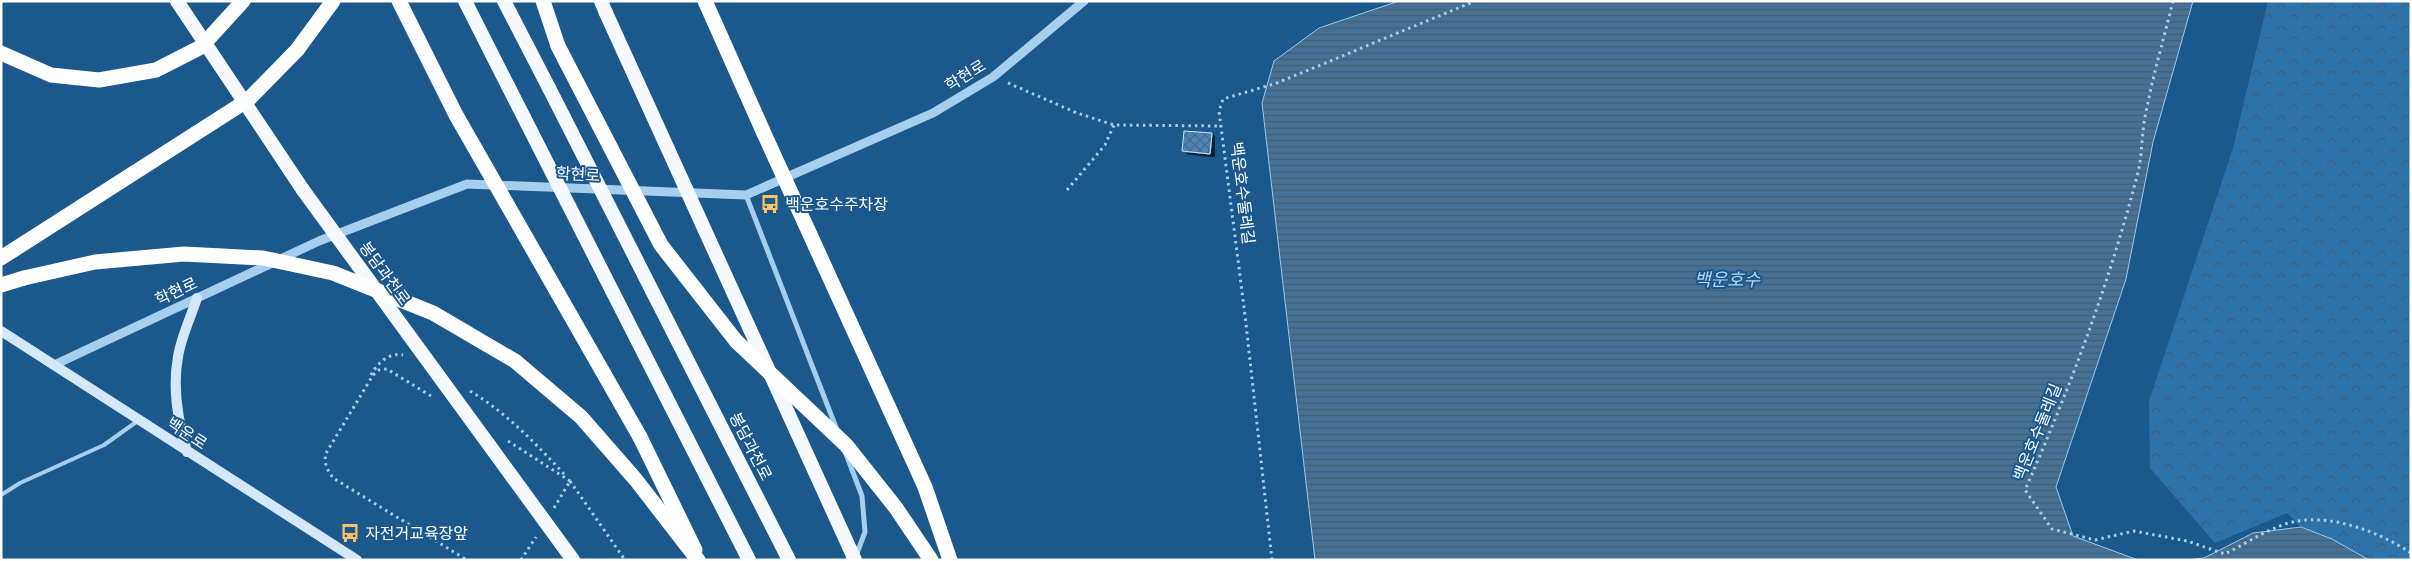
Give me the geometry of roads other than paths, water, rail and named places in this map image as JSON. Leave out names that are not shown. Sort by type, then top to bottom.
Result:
[{"type":"highway","name":"봉담과천로","points":[[177,1],[303,190],[573,560]]},
{"type":"highway","points":[[1,53],[51,75],[99,80],[156,70],[201,47],[242,1]]},
{"type":"highway","points":[[1,258],[248,100],[297,50],[333,1]]},
{"type":"highway","points":[[399,1],[456,115],[640,437],[699,560]]},
{"type":"highway","points":[[465,1],[749,560]]},
{"type":"highway","name":"봉담과천로","points":[[504,1],[790,560]]},
{"type":"highway","points":[[542,1],[558,46],[661,245],[736,341],[846,445],[896,508],[931,560]]},
{"type":"highway","points":[[705,1],[925,487],[950,560]]},
{"type":"highway","points":[[604,7],[855,560]]},
{"type":"highway","points":[[1,285],[95,262],[184,254],[263,258],[333,273],[433,314],[515,361],[581,417],[636,480],[699,560]]},
{"type":"main road","points":[[188,452],[178,422],[175,391],[178,356],[197,298]]},
{"type":"main road","name":"백운로","points":[[1,331],[357,560]]},
{"type":"street","name":"학현로","points":[[54,365],[319,241],[467,184],[746,195],[933,113],[993,77],[1084,1]]},
{"type":"street","points":[[746,195],[862,496],[864,532],[855,560]]},
{"type":"lane","points":[[1,495],[20,484],[104,445],[139,420]]},
{"type":"water","name":"백운호수","points":[[1399,1],[2193,1],[2153,142],[2126,279],[2056,487],[2073,536],[2138,560],[1315,560],[1262,103],[1274,61],[1319,28]]},
{"type":"water","points":[[2301,527],[2332,539],[2369,560],[2187,560],[2204,558],[2253,533]]},
{"type":"place","name":"백운호수주차장","points":[[770,204]]},
{"type":"place","name":"자전거교육장앞","points":[[350,533]]}]
